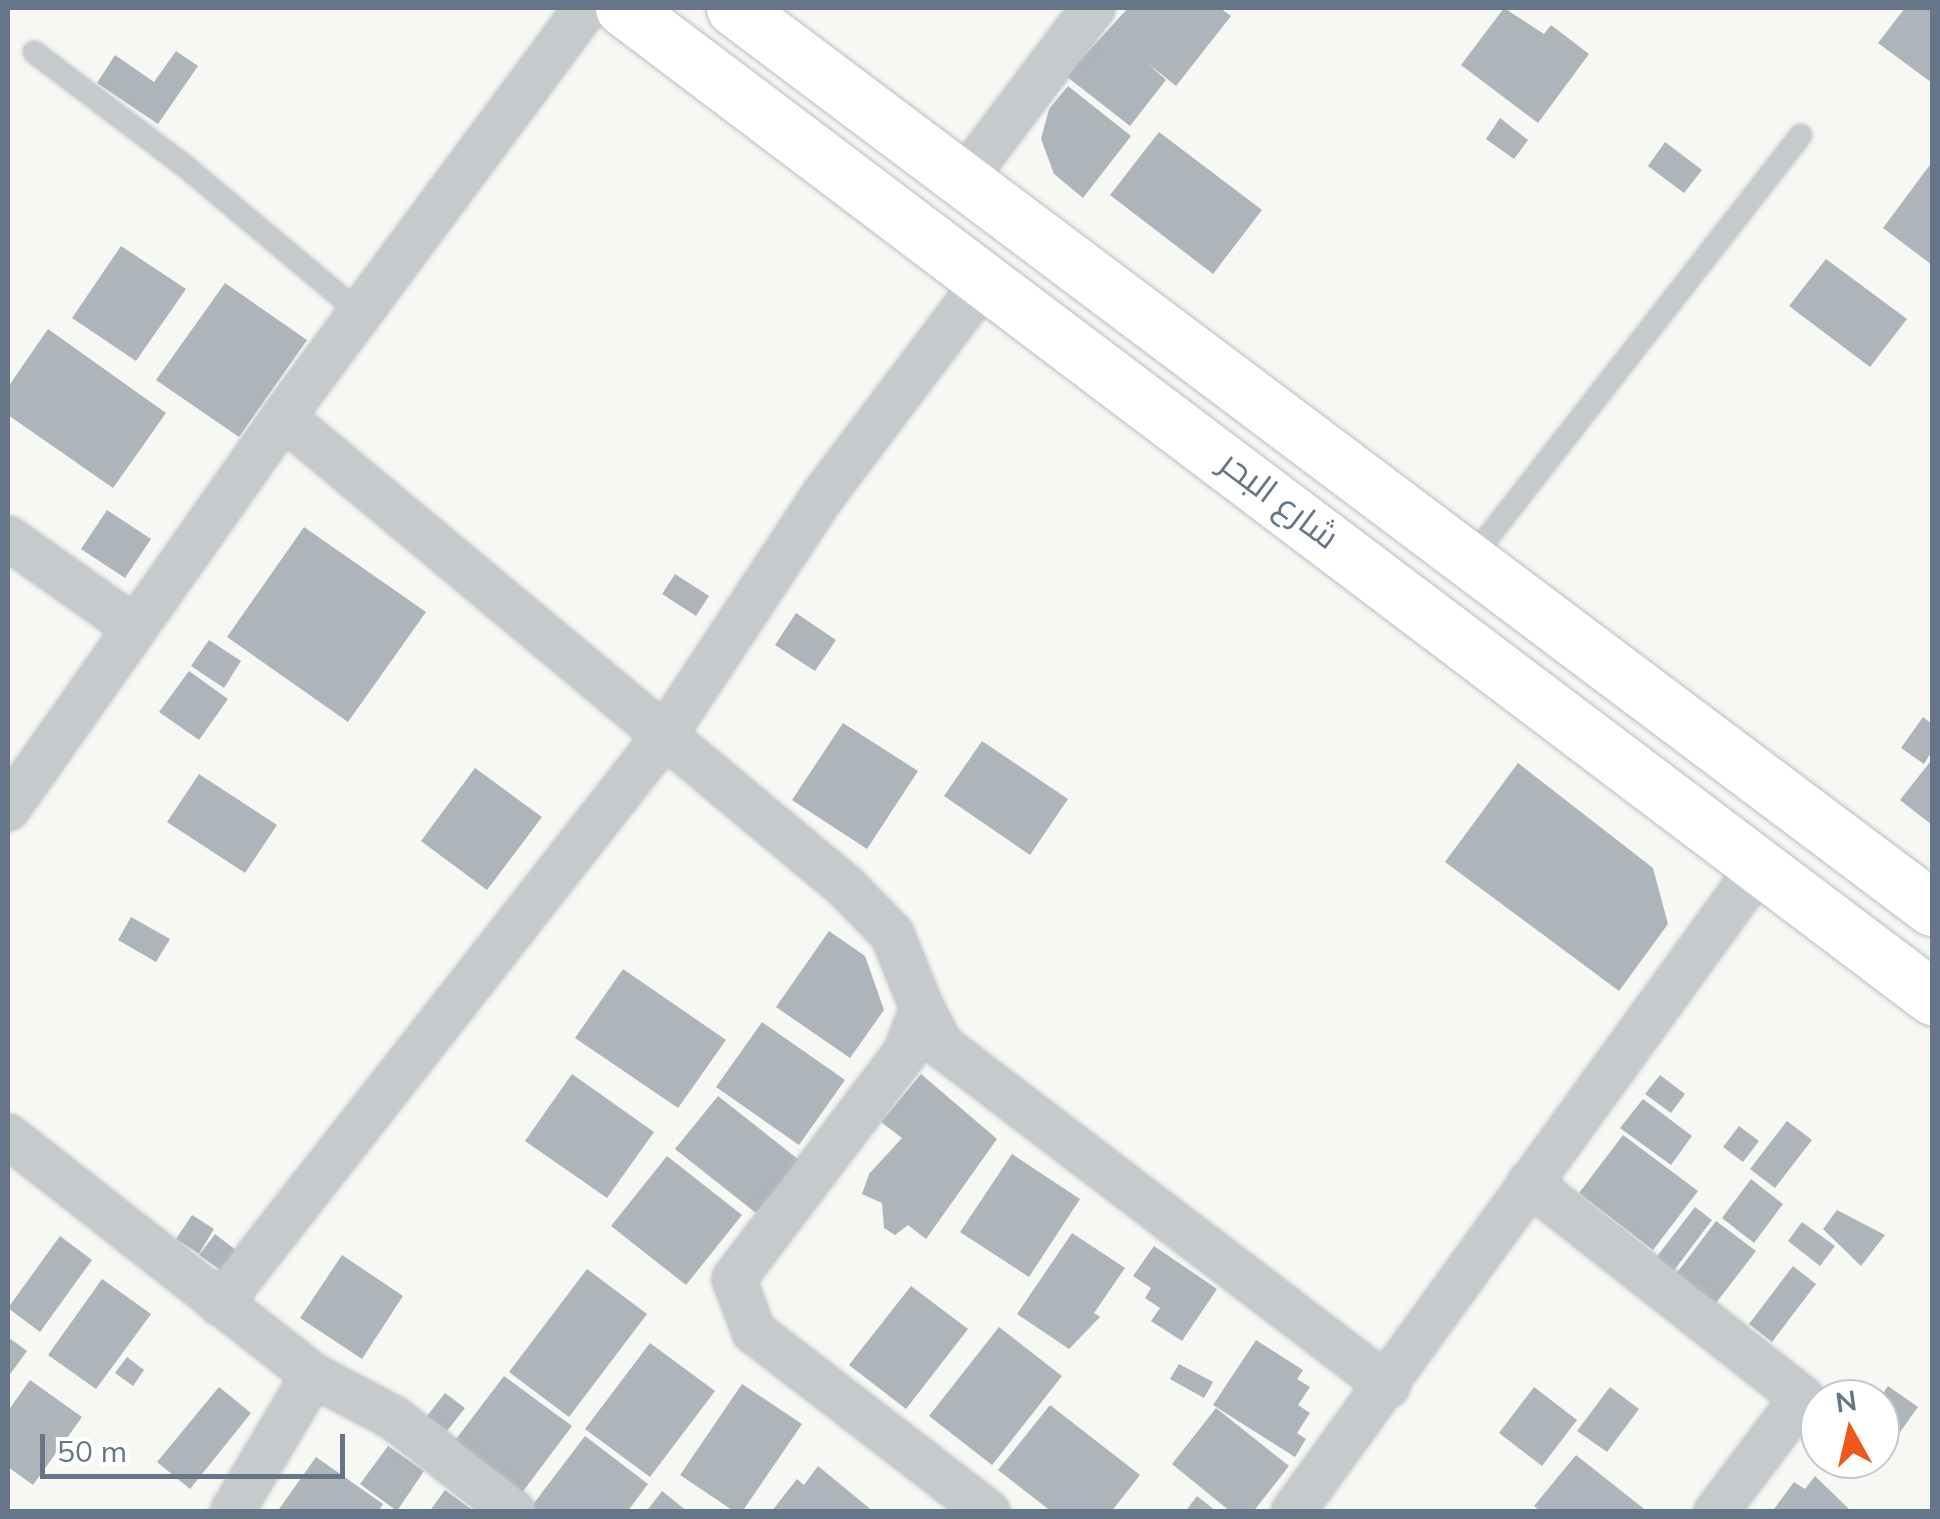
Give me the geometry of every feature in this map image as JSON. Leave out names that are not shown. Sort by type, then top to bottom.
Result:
[{"type":"main road","name":"شارع البحر","points":[[623,8],[987,278],[1762,863],[1932,996]]},
{"type":"main road","name":"شارع البحر","points":[[734,8],[1932,908]]},
{"type":"street","points":[[8,809],[283,417],[586,8]]},
{"type":"street","points":[[962,182],[1093,8]]},
{"type":"street","points":[[220,1304],[665,736],[824,494],[987,278]]},
{"type":"street","points":[[283,417],[665,736],[892,934],[942,1046],[1388,1386]]},
{"type":"street","points":[[8,538],[135,628]]},
{"type":"street","points":[[1293,1512],[1388,1386],[1529,1183],[1762,863]]},
{"type":"street","points":[[922,1008],[905,1053],[734,1278],[754,1332],[988,1512]]},
{"type":"street","points":[[8,1136],[312,1375],[394,1418],[514,1512]]},
{"type":"street","points":[[1529,1183],[1802,1398],[1716,1512]]},
{"type":"street","points":[[232,1512],[312,1375]]},
{"type":"lane","points":[[34,52],[186,167],[360,313]]},
{"type":"lane","points":[[1470,560],[1802,135]]},
{"type":"building","points":[[1128,8],[1220,8],[1231,16],[1176,86],[1146,62],[1166,80],[1130,126],[1066,76]]},
{"type":"building","points":[[1504,8],[1544,34],[1551,25],[1589,54],[1538,123],[1461,65]]},
{"type":"building","points":[[1905,8],[1932,8],[1932,83],[1878,43]]},
{"type":"building","points":[[176,51],[198,66],[158,124],[97,83],[115,55],[154,82]]},
{"type":"building","points":[[1068,86],[1131,136],[1083,198],[1054,174],[1041,139],[1049,109]]},
{"type":"building","points":[[1500,118],[1528,140],[1514,159],[1486,139]]},
{"type":"building","points":[[1159,132],[1262,210],[1213,274],[1110,195]]},
{"type":"building","points":[[1665,142],[1702,170],[1684,193],[1648,166]]},
{"type":"building","points":[[1932,162],[1932,265],[1883,228]]},
{"type":"building","points":[[121,246],[186,289],[136,361],[72,318]]},
{"type":"building","points":[[1826,259],[1907,319],[1870,367],[1789,306]]},
{"type":"building","points":[[225,283],[307,340],[239,437],[156,380]]},
{"type":"building","points":[[48,329],[166,413],[113,488],[8,415],[8,387]]},
{"type":"building","points":[[107,510],[151,539],[125,578],[81,549]]},
{"type":"building","points":[[304,527],[426,612],[348,722],[227,637]]},
{"type":"building","points":[[675,574],[709,596],[696,616],[662,594]]},
{"type":"building","points":[[796,613],[836,640],[815,671],[775,645]]},
{"type":"building","points":[[209,640],[241,661],[224,688],[191,666]]},
{"type":"building","points":[[189,671],[228,699],[199,740],[159,712]]},
{"type":"building","points":[[1923,717],[1932,724],[1932,751],[1924,764],[1901,748]]},
{"type":"building","points":[[843,723],[918,771],[867,849],[792,800]]},
{"type":"building","points":[[982,741],[1068,799],[1030,855],[944,796]]},
{"type":"building","points":[[1518,763],[1653,868],[1668,924],[1619,991],[1445,862]]},
{"type":"building","points":[[1932,764],[1932,825],[1900,800]]},
{"type":"building","points":[[475,768],[542,817],[487,890],[421,841]]},
{"type":"building","points":[[199,774],[277,825],[245,873],[167,822]]},
{"type":"building","points":[[131,917],[170,939],[156,962],[118,940]]},
{"type":"building","points":[[829,931],[865,956],[884,1010],[850,1058],[776,1007]]},
{"type":"building","points":[[623,969],[726,1040],[678,1108],[575,1038]]},
{"type":"building","points":[[762,1022],[845,1080],[799,1145],[716,1087]]},
{"type":"building","points":[[572,1074],[654,1132],[607,1198],[525,1141]]},
{"type":"building","points":[[921,1074],[997,1139],[926,1239],[908,1225],[895,1235],[884,1228],[882,1203],[862,1194],[869,1174],[902,1138],[881,1122]]},
{"type":"building","points":[[1660,1075],[1685,1094],[1671,1113],[1645,1094]]},
{"type":"building","points":[[718,1096],[799,1160],[756,1213],[675,1149]]},
{"type":"building","points":[[1643,1099],[1692,1136],[1671,1165],[1620,1128]]},
{"type":"building","points":[[1787,1121],[1812,1140],[1775,1188],[1750,1169]]},
{"type":"building","points":[[1739,1126],[1759,1141],[1743,1162],[1723,1147]]},
{"type":"building","points":[[1623,1135],[1698,1191],[1653,1250],[1579,1193]]},
{"type":"building","points":[[1012,1154],[1080,1199],[1029,1277],[960,1232]]},
{"type":"building","points":[[667,1156],[742,1215],[686,1285],[611,1226]]},
{"type":"building","points":[[1751,1179],[1783,1204],[1754,1243],[1722,1218]]},
{"type":"building","points":[[1695,1207],[1712,1220],[1672,1273],[1655,1259]]},
{"type":"building","points":[[1837,1210],[1885,1235],[1861,1266],[1823,1229]]},
{"type":"building","points":[[192,1215],[214,1229],[199,1254],[176,1239]]},
{"type":"building","points":[[1716,1221],[1756,1251],[1716,1303],[1676,1274]]},
{"type":"building","points":[[1802,1222],[1835,1246],[1820,1266],[1788,1241]]},
{"type":"building","points":[[1072,1233],[1125,1268],[1094,1313],[1100,1317],[1069,1349],[1017,1314]]},
{"type":"building","points":[[215,1234],[241,1254],[226,1274],[199,1255]]},
{"type":"building","points":[[60,1236],[92,1260],[40,1332],[8,1308]]},
{"type":"building","points":[[1154,1246],[1217,1289],[1182,1341],[1151,1321],[1160,1308],[1145,1298],[1151,1288],[1133,1276]]},
{"type":"building","points":[[342,1255],[403,1296],[362,1359],[300,1318]]},
{"type":"building","points":[[1793,1266],[1816,1284],[1772,1342],[1749,1324]]},
{"type":"building","points":[[587,1269],[647,1314],[569,1417],[509,1372]]},
{"type":"building","points":[[102,1279],[151,1314],[96,1389],[48,1355]]},
{"type":"building","points":[[911,1286],[968,1329],[906,1409],[849,1365]]},
{"type":"building","points":[[999,1327],[1062,1376],[992,1465],[929,1416]]},
{"type":"building","points":[[8,1337],[27,1351],[8,1377]]},
{"type":"building","points":[[1256,1340],[1303,1370],[1297,1379],[1310,1387],[1298,1405],[1310,1413],[1297,1433],[1306,1439],[1295,1457],[1213,1405]]},
{"type":"building","points":[[650,1343],[715,1391],[650,1477],[585,1429]]},
{"type":"building","points":[[127,1357],[144,1370],[133,1386],[115,1373]]},
{"type":"building","points":[[1179,1364],[1213,1382],[1204,1398],[1170,1379]]},
{"type":"building","points":[[504,1376],[572,1426],[518,1498],[450,1447]]},
{"type":"building","points":[[30,1380],[82,1417],[33,1485],[8,1467],[8,1411]]},
{"type":"building","points":[[742,1384],[802,1424],[742,1512],[735,1512],[680,1475]]},
{"type":"building","points":[[219,1387],[251,1413],[190,1489],[157,1462]]},
{"type":"building","points":[[1534,1387],[1577,1420],[1542,1466],[1499,1433]]},
{"type":"building","points":[[1610,1387],[1639,1409],[1607,1452],[1577,1431]]},
{"type":"building","points":[[445,1393],[465,1408],[447,1431],[427,1416]]},
{"type":"building","points":[[1900,1394],[1918,1407],[1900,1432]]},
{"type":"building","points":[[1050,1405],[1140,1475],[1111,1512],[1052,1512],[998,1470]]},
{"type":"building","points":[[1216,1408],[1289,1466],[1253,1512],[1231,1512],[1172,1464]]},
{"type":"building","points":[[585,1436],[648,1484],[627,1512],[538,1512],[531,1507]]},
{"type":"building","points":[[388,1446],[424,1471],[397,1511],[360,1484]]},
{"type":"building","points":[[1576,1455],[1648,1512],[1541,1512],[1534,1506]]},
{"type":"building","points":[[316,1457],[383,1504],[378,1512],[277,1512]]},
{"type":"building","points":[[818,1466],[874,1512],[771,1512],[797,1479],[804,1485]]},
{"type":"building","points":[[1813,1479],[1818,1479],[1852,1512],[1774,1509],[1794,1482],[1805,1489]]},
{"type":"building","points":[[445,1490],[475,1512],[429,1512]]},
{"type":"building","points":[[662,1491],[688,1512],[646,1512]]},
{"type":"building","points":[[1197,1496],[1217,1512],[1185,1512]]}]
